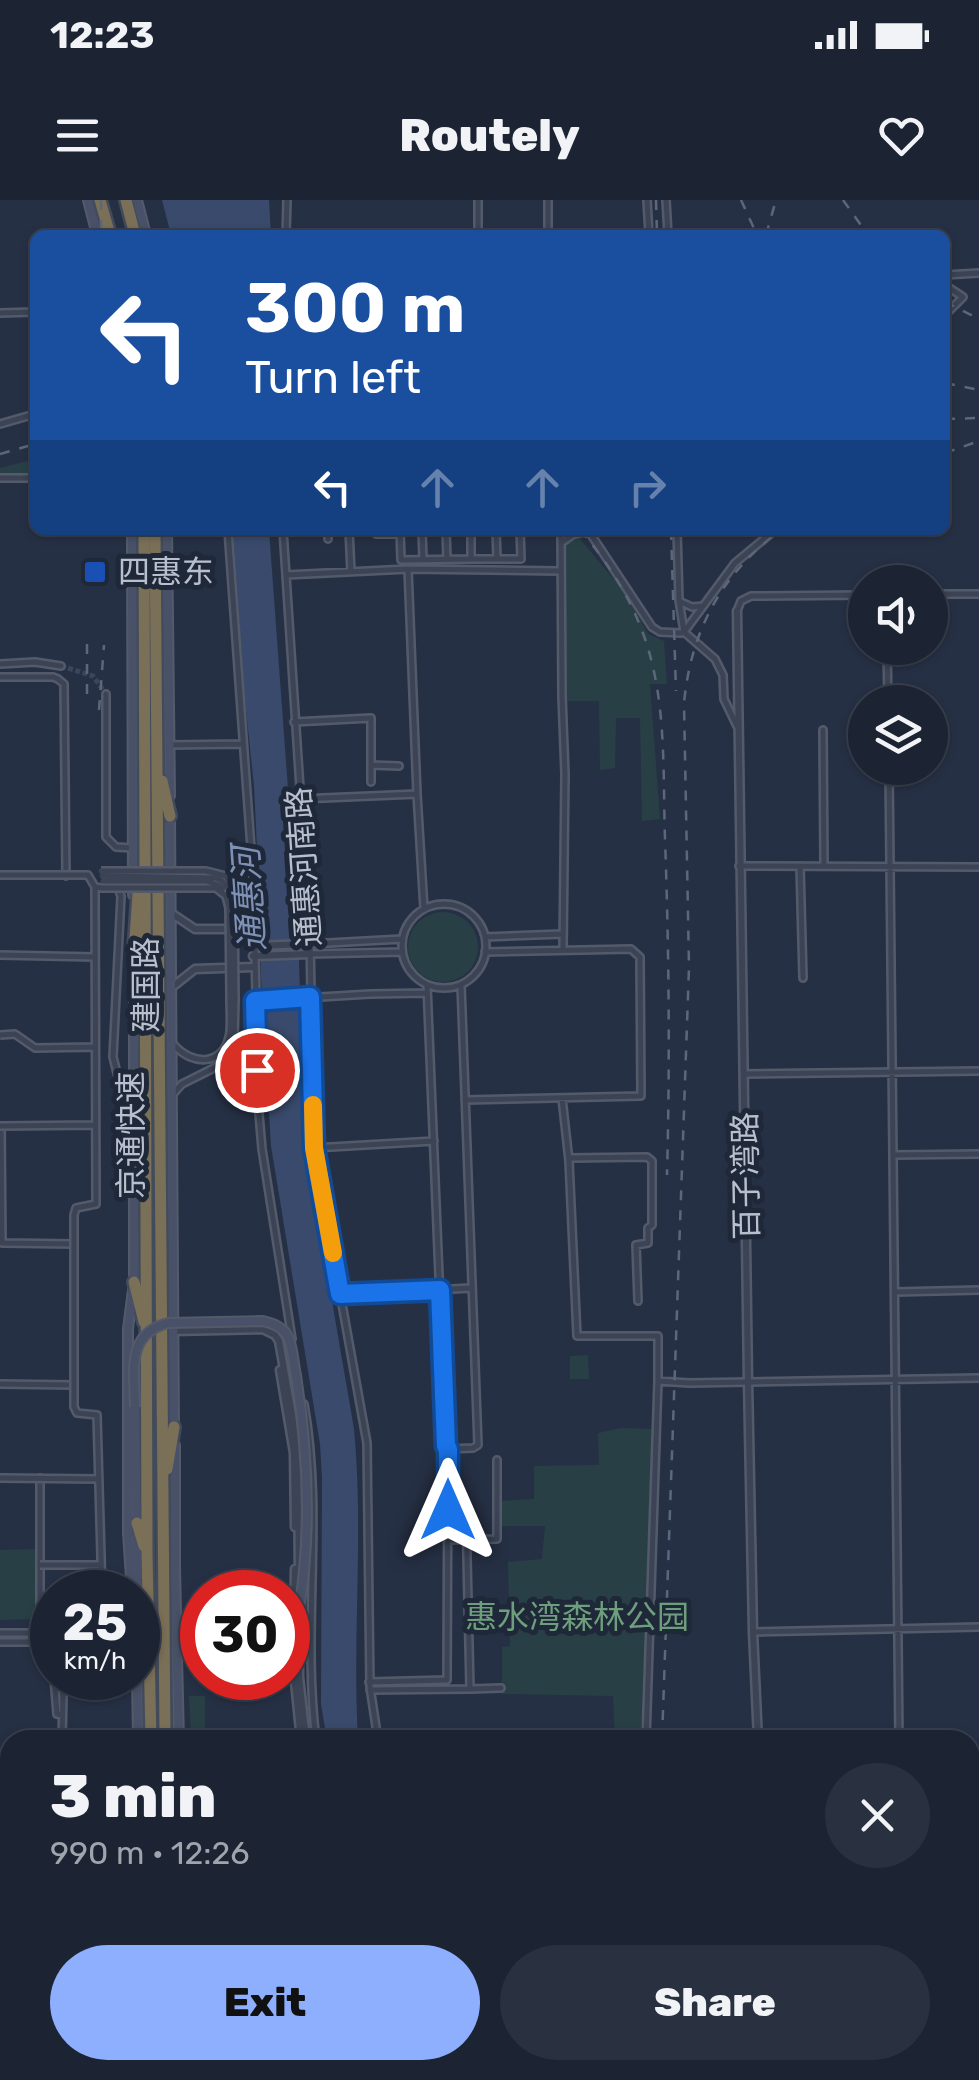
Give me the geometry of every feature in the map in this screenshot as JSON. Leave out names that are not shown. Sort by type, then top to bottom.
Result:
[{"type":"highway","points":[[100,200],[109,230]]},
{"type":"highway","points":[[126,200],[134,230]]},
{"type":"highway","name":"京通快速","points":[[144,535],[146,1730]]},
{"type":"highway","name":"京通快速","points":[[155,535],[165,1730]]},
{"type":"highway","points":[[156,757],[170,816]]},
{"type":"highway","points":[[134,951],[144,810]]},
{"type":"highway","points":[[134,1282],[148,1339]]},
{"type":"highway","points":[[161,1503],[174,1427]]},
{"type":"highway","points":[[137,1523],[147,1554]]},
{"type":"main road","points":[[88,200],[97,230]]},
{"type":"main road","points":[[136,200],[145,230]]},
{"type":"main road","name":"建国路","points":[[131,1570],[128,1329],[134,1282],[132,535]]},
{"type":"main road","name":"建国路","points":[[167,535],[179,1730]]},
{"type":"main road","points":[[138,1570],[137,1344],[155,1326],[168,1323],[263,1321],[274,1323],[289,1338],[303,1422],[307,1470],[304,1570]]},
{"type":"main road","points":[[140,1700],[145,1730]]},
{"type":"street","points":[[286,230],[287,200]]},
{"type":"street","points":[[478,200],[478,230]]},
{"type":"street","points":[[548,200],[548,230]]},
{"type":"street","points":[[648,200],[648,230]]},
{"type":"street","points":[[666,200],[668,230]]},
{"type":"street","points":[[950,276],[979,273]]},
{"type":"street","points":[[950,288],[963,297],[950,309]]},
{"type":"street","points":[[0,313],[30,312]]},
{"type":"street","points":[[0,424],[30,415]]},
{"type":"street","points":[[0,478],[30,478]]},
{"type":"street","points":[[228,535],[253,876],[262,1148],[312,1464],[310,1666],[315,1730]]},
{"type":"street","name":"通惠河南路","points":[[283,535],[310,944],[314,1148],[366,1442],[370,1686],[377,1730]]},
{"type":"street","points":[[350,535],[351,572]]},
{"type":"street","points":[[400,535],[401,560],[520,558],[520,535]]},
{"type":"street","points":[[422,535],[423,560]]},
{"type":"street","points":[[446,535],[447,559]]},
{"type":"street","points":[[471,535],[471,559]]},
{"type":"street","points":[[496,535],[497,559]]},
{"type":"street","points":[[561,535],[563,950]]},
{"type":"street","points":[[561,543],[573,535]]},
{"type":"street","points":[[592,535],[652,627],[660,632],[684,632],[716,659],[724,675],[724,699],[738,727]]},
{"type":"street","points":[[677,535],[684,632]]},
{"type":"street","points":[[684,632],[735,563],[769,535]]},
{"type":"street","points":[[286,575],[408,569],[560,571]]},
{"type":"street","points":[[408,569],[424,909]]},
{"type":"street","points":[[948,594],[979,594]]},
{"type":"street","points":[[737,611],[741,601],[751,596],[848,595]]},
{"type":"street","points":[[679,600],[688,606],[704,606]]},
{"type":"street","name":"百子湾路","points":[[737,611],[752,1632],[757,1730]]},
{"type":"street","points":[[0,664],[36,662],[61,666]]},
{"type":"street","points":[[0,677],[52,677],[64,684],[66,876]]},
{"type":"street","points":[[106,694],[106,837],[116,847],[133,848]]},
{"type":"street","points":[[294,722],[370,718],[371,782]]},
{"type":"street","points":[[823,730],[824,866]]},
{"type":"street","points":[[170,745],[243,744]]},
{"type":"street","points":[[371,766],[399,766]]},
{"type":"street","points":[[888,785],[899,1730]]},
{"type":"street","points":[[300,799],[417,794]]},
{"type":"street","points":[[739,866],[979,866]]},
{"type":"street","points":[[800,866],[803,978]]},
{"type":"street","points":[[101,881],[217,872],[226,876],[234,891],[227,1043],[221,1051],[201,1061],[188,1058],[170,1041]]},
{"type":"street","points":[[0,875],[88,875],[101,881],[210,887],[226,896]]},
{"type":"street","points":[[88,875],[101,881],[218,885],[229,908],[234,1042],[230,1060],[233,1070],[242,1075],[257,1070]]},
{"type":"street","points":[[115,880],[120,896],[114,1056],[134,1144]]},
{"type":"street","points":[[101,881],[95,957],[96,1204],[76,1208],[74,1214],[74,1407],[78,1413],[97,1415],[101,1570]]},
{"type":"street","points":[[436,905],[459,907],[476,920],[484,937],[481,966],[461,985],[450,988],[427,985],[410,970],[402,952],[406,927],[414,916],[436,905]]},
{"type":"street","points":[[171,913],[195,929],[252,929]]},
{"type":"street","points":[[484,937],[562,934]]},
{"type":"street","points":[[253,946],[402,939]]},
{"type":"street","points":[[464,1100],[641,1096],[640,957],[631,949],[485,952]]},
{"type":"street","points":[[253,956],[402,952]]},
{"type":"street","points":[[0,955],[95,957]]},
{"type":"street","points":[[170,989],[195,969],[254,966]]},
{"type":"street","points":[[370,1686],[447,1680],[448,1449],[427,985]]},
{"type":"street","points":[[448,1449],[478,1445],[461,985]]},
{"type":"street","points":[[255,1001],[427,994]]},
{"type":"street","points":[[0,1035],[15,1034],[36,1048],[96,1047]]},
{"type":"street","points":[[171,1096],[182,1084],[230,1060]]},
{"type":"street","points":[[744,1074],[979,1072]]},
{"type":"street","points":[[562,1098],[576,1336],[658,1336],[646,1730]]},
{"type":"street","points":[[74,1244],[1,1243],[1,1126],[96,1125]]},
{"type":"street","points":[[314,1148],[434,1141]]},
{"type":"street","points":[[894,1155],[979,1154]]},
{"type":"street","points":[[568,1158],[652,1161],[652,1224],[648,1228],[648,1243],[636,1245],[638,1301]]},
{"type":"street","points":[[340,1294],[471,1288]]},
{"type":"street","points":[[895,1292],[979,1290]]},
{"type":"street","points":[[173,1331],[264,1329],[279,1342],[298,1449],[299,1570]]},
{"type":"street","points":[[275,1335],[294,1453],[293,1663],[302,1730]]},
{"type":"street","points":[[658,1381],[979,1378]]},
{"type":"street","points":[[0,1384],[74,1385]]},
{"type":"street","points":[[448,1540],[497,1539],[497,1460]]},
{"type":"street","points":[[0,1478],[98,1479]]},
{"type":"street","points":[[40,1478],[40,1570]]},
{"type":"street","points":[[466,1514],[470,1689]]},
{"type":"street","points":[[40,1565],[101,1565]]},
{"type":"street","points":[[752,1632],[979,1628]]},
{"type":"street","points":[[0,1633],[30,1633]]},
{"type":"street","points":[[0,1642],[30,1642]]},
{"type":"street","points":[[370,1686],[500,1688]]},
{"type":"street","points":[[58,1700],[62,1730]]},
{"type":"street","points":[[300,1700],[302,1730]]},
{"type":"green space","points":[[30,460],[30,474],[0,476],[0,468]]},
{"type":"green space","points":[[579,538],[628,596],[648,634],[664,641],[667,684],[650,684],[660,819],[642,821],[640,718],[616,718],[615,768],[600,770],[599,701],[566,701],[563,544]]},
{"type":"green space","points":[[443,912],[467,923],[478,947],[467,971],[443,982],[419,971],[408,947],[419,923]]},
{"type":"green space","points":[[588,1355],[589,1379],[570,1379],[570,1356]]},
{"type":"green space","name":"惠水湾森林公园","points":[[621,1428],[652,1429],[641,1730],[615,1730],[613,1696],[502,1694],[502,1647],[510,1646],[508,1562],[542,1559],[545,1526],[501,1526],[500,1501],[534,1499],[534,1466],[599,1465],[598,1433]]},
{"type":"green space","points":[[37,1549],[37,1570],[30,1570],[30,1619],[0,1620],[0,1550]]},
{"type":"green space","points":[[189,1700],[205,1700],[205,1730],[191,1730]]},
{"type":"water","points":[[162,200],[269,200],[271,230],[170,230]]},
{"type":"water","points":[[233,535],[269,535],[298,925],[304,1138],[354,1429],[357,1468],[358,1730],[325,1730],[321,1704],[320,1444],[271,1146],[254,786]]},
{"type":"tunnel","points":[[61,666],[93,676],[106,694]]},
{"type":"railway","points":[[101,200],[101,230]]},
{"type":"railway","points":[[656,200],[657,230]]},
{"type":"railway","points":[[741,200],[755,230]]},
{"type":"railway","points":[[767,230],[776,200]]},
{"type":"railway","points":[[843,200],[864,230]]},
{"type":"railway","points":[[950,304],[979,319]]},
{"type":"railway","points":[[950,384],[979,390]]},
{"type":"railway","points":[[950,419],[979,418]]},
{"type":"railway","points":[[950,451],[979,441]]},
{"type":"railway","points":[[0,454],[30,445]]},
{"type":"railway","points":[[584,535],[615,576],[633,609],[647,645],[660,706],[668,965],[667,1175]]},
{"type":"railway","points":[[671,535],[676,691]]},
{"type":"railway","points":[[662,1730],[689,967],[684,703],[694,651],[713,605],[742,565],[775,535]]},
{"type":"railway","points":[[87,644],[87,704]]},
{"type":"railway","points":[[99,710],[104,645]]},
{"type":"slow traffic","points":[[313,1105],[314,1148],[333,1253]]},
{"type":"place","name":"四惠东","points":[[95,572]]},
{"type":"route","points":[[257,1070],[255,1001],[310,997],[314,1148],[340,1294],[440,1290],[448,1510]]},
{"type":"water label","name":"通惠河","points":[[249,899]]}]
